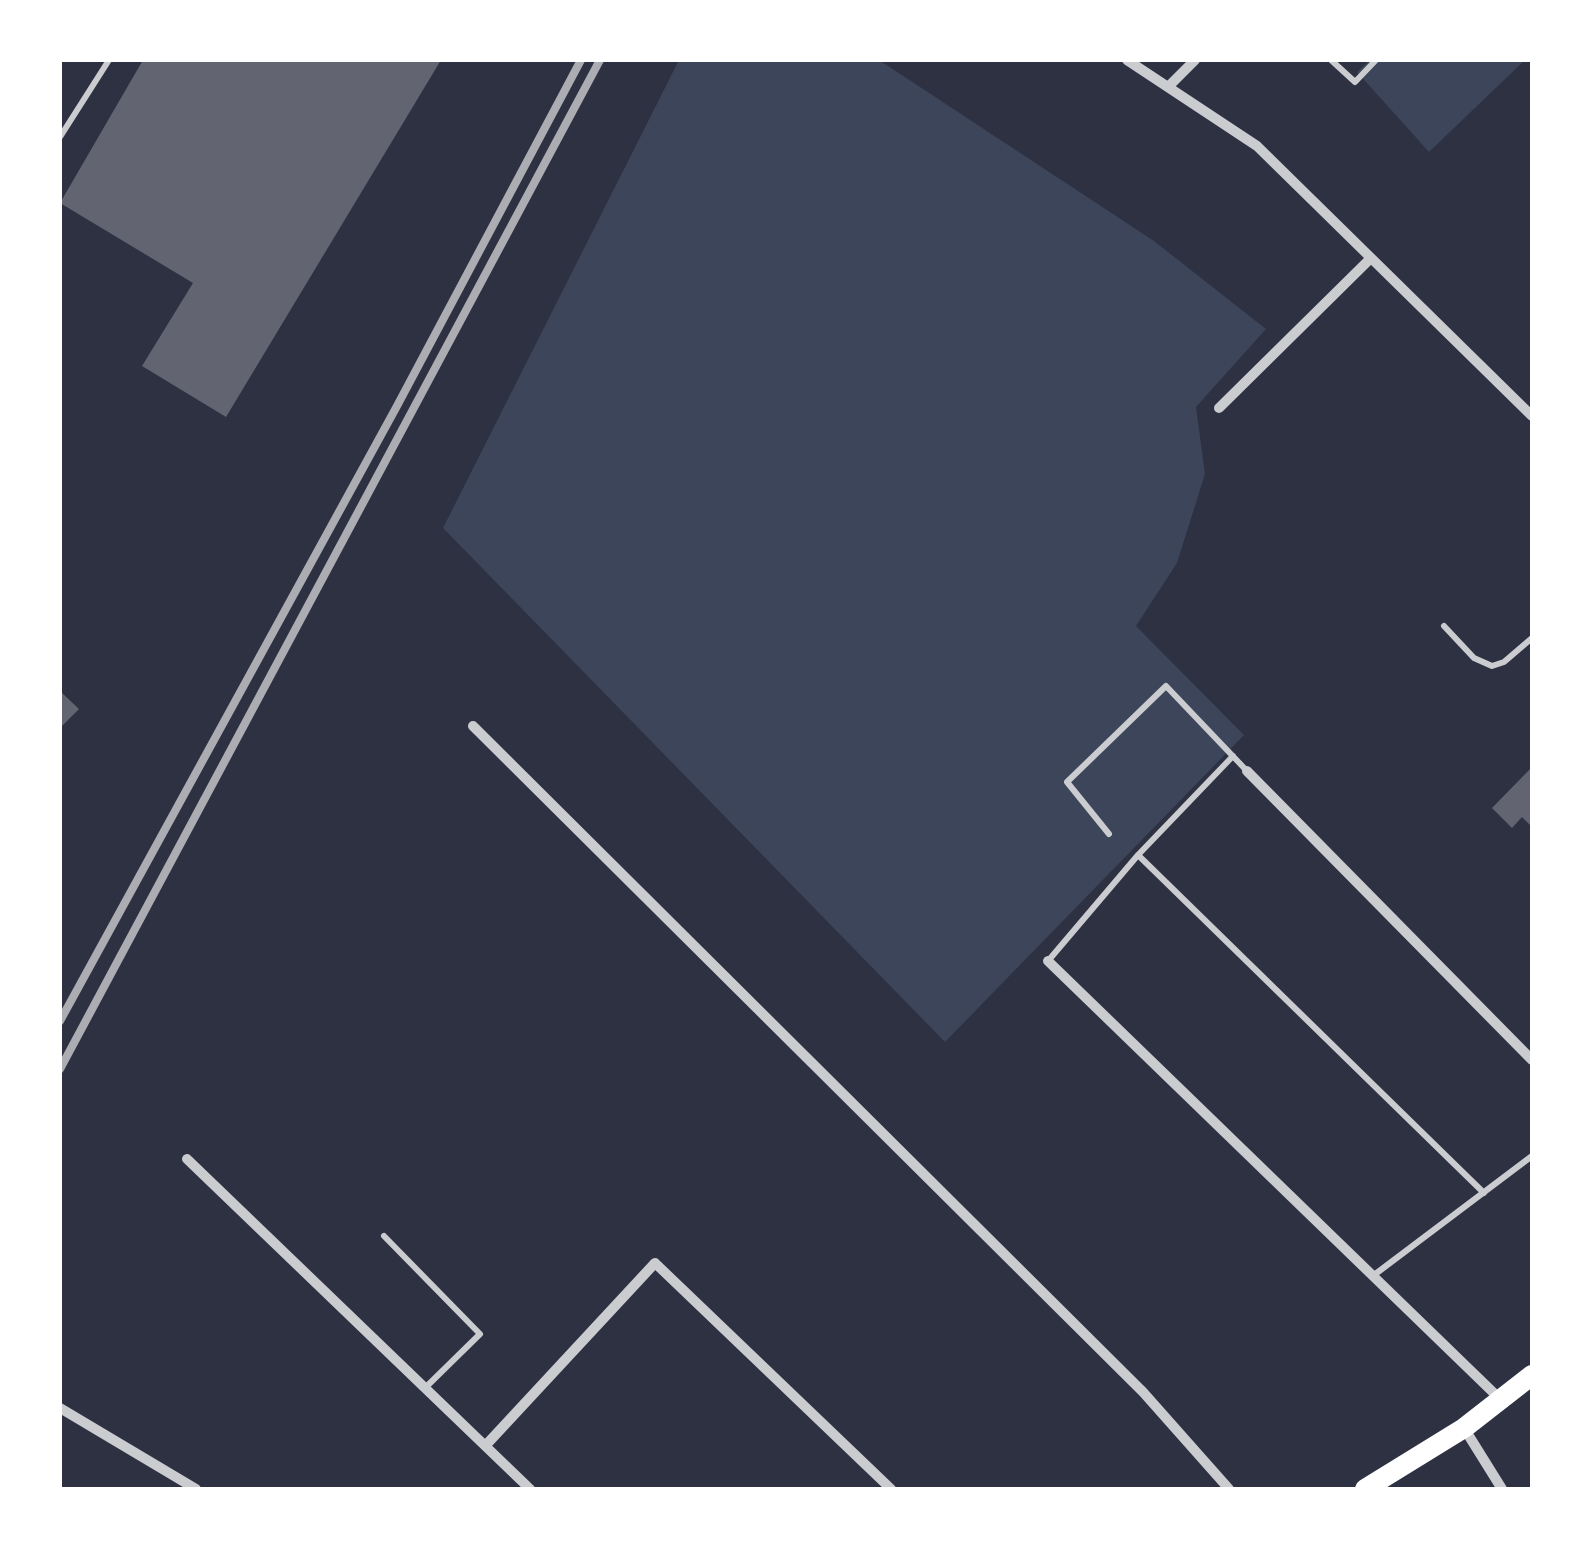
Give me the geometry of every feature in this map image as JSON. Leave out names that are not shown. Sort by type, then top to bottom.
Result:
[{"type":"main road","points":[[1365,1489],[1464,1428],[1532,1374]]},
{"type":"street","points":[[1128,60],[1257,146],[1532,416]]},
{"type":"street","points":[[1169,86],[1195,60]]},
{"type":"street","points":[[1220,408],[1370,258]]},
{"type":"street","points":[[474,726],[1143,1392],[1229,1489]]},
{"type":"street","points":[[1246,771],[1532,1060]]},
{"type":"street","points":[[1048,960],[1500,1399]]},
{"type":"street","points":[[186,1159],[530,1489]]},
{"type":"street","points":[[486,1445],[655,1263],[891,1489]]},
{"type":"street","points":[[60,1408],[196,1489]]},
{"type":"street","points":[[1464,1428],[1502,1489]]},
{"type":"lane","points":[[60,137],[109,60]]},
{"type":"lane","points":[[1331,60],[1355,82],[1376,60]]},
{"type":"lane","points":[[1444,626],[1474,658],[1492,666],[1504,662],[1532,638]]},
{"type":"lane","points":[[1109,834],[1067,782],[1166,686],[1246,771]]},
{"type":"lane","points":[[1048,960],[1138,855],[1233,756]]},
{"type":"lane","points":[[1138,855],[1484,1193]]},
{"type":"lane","points":[[1374,1275],[1532,1156]]},
{"type":"lane","points":[[384,1236],[480,1334],[426,1387]]},
{"type":"shaded area","points":[[679,60],[879,60],[1154,241],[1266,329],[1196,407],[1205,474],[1177,563],[1136,626],[1244,735],[945,1042],[443,528]]},
{"type":"shaded area","points":[[1370,60],[1525,60],[1429,152],[1357,72]]},
{"type":"building","points":[[143,60],[441,60],[226,417],[142,366],[193,283],[60,203]]},
{"type":"building","points":[[60,691],[79,709],[60,728]]},
{"type":"building","points":[[1532,767],[1532,827],[1522,817],[1512,828],[1492,808]]},
{"type":"railway","points":[[60,1021],[397,406],[581,60]]},
{"type":"railway","points":[[60,1069],[600,60]]}]
